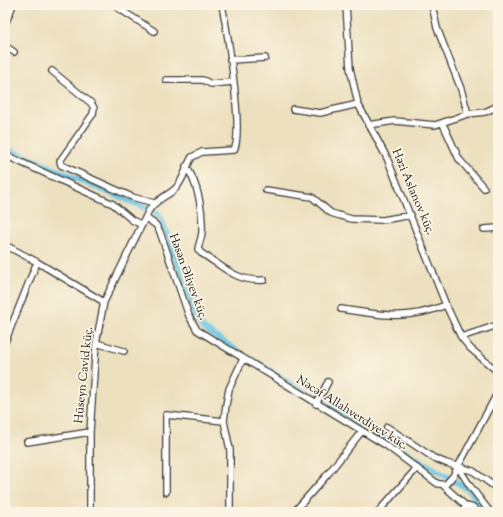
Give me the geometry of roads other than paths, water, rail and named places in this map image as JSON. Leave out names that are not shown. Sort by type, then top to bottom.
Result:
[{"type":"street","points":[[5,24],[13,5]]},
{"type":"street","points":[[116,5],[118,8],[154,31]]},
{"type":"street","points":[[52,71],[91,103],[94,108],[93,114],[60,161],[61,165],[132,197],[154,203],[178,185],[183,177],[186,166],[196,154],[234,150],[238,144],[233,82],[222,5]]},
{"type":"street","name":"Həzi Aslanov küç.","points":[[346,5],[350,68],[358,104],[387,158],[446,305],[461,337],[470,348],[498,372]]},
{"type":"street","points":[[432,5],[437,28],[456,75],[468,114]]},
{"type":"street","points":[[5,46],[14,52]]},
{"type":"street","points":[[230,60],[265,58]]},
{"type":"street","points":[[166,80],[203,80],[211,84],[233,82]]},
{"type":"street","points":[[293,109],[320,113],[358,104]]},
{"type":"street","points":[[368,124],[395,121],[428,125],[443,124],[468,114],[486,112],[498,106]]},
{"type":"street","points":[[443,124],[459,159],[484,188]]},
{"type":"street","points":[[5,155],[113,204],[132,220],[142,224]]},
{"type":"street","points":[[186,166],[196,190],[202,214],[203,233],[198,250],[239,278],[250,281],[264,280]]},
{"type":"street","points":[[266,190],[312,197],[331,213],[351,219],[383,220],[411,215]]},
{"type":"street","name":"Hüseyn Cavid küç.","points":[[90,512],[90,432],[96,343],[104,302],[142,224],[154,203]]},
{"type":"street","name":"Həsən Əliyev küç.","points":[[146,218],[156,226],[160,232],[192,324],[197,330],[243,359]]},
{"type":"street","points":[[484,229],[498,228]]},
{"type":"street","points":[[5,245],[37,262],[104,302]]},
{"type":"street","points":[[5,342],[37,262]]},
{"type":"street","points":[[341,309],[396,317],[429,312],[446,305]]},
{"type":"street","points":[[461,337],[498,325]]},
{"type":"street","points":[[96,343],[124,351]]},
{"type":"street","points":[[230,512],[230,450],[224,421],[229,389],[243,359]]},
{"type":"street","name":"Nəcəf Allahverdiyev küç.","points":[[243,359],[387,446],[438,484],[446,483],[466,506],[474,508],[477,512]]},
{"type":"street","points":[[316,404],[328,382]]},
{"type":"street","points":[[446,483],[458,467],[498,392]]},
{"type":"street","points":[[166,492],[166,415],[224,421]]},
{"type":"street","points":[[387,427],[434,458],[473,472],[498,489]]},
{"type":"street","points":[[294,512],[327,475],[362,431]]},
{"type":"street","points":[[27,442],[90,432]]},
{"type":"street","points":[[458,467],[470,486],[490,512]]},
{"type":"street","points":[[378,512],[417,468]]},
{"type":"street","points":[[462,512],[466,506]]},
{"type":"waterway","points":[[5,148],[146,208]]},
{"type":"waterway","points":[[156,212],[161,218],[198,321],[203,328],[243,355]]},
{"type":"waterway","points":[[249,358],[315,398]]},
{"type":"waterway","points":[[322,402],[466,488],[471,492],[486,512]]}]
